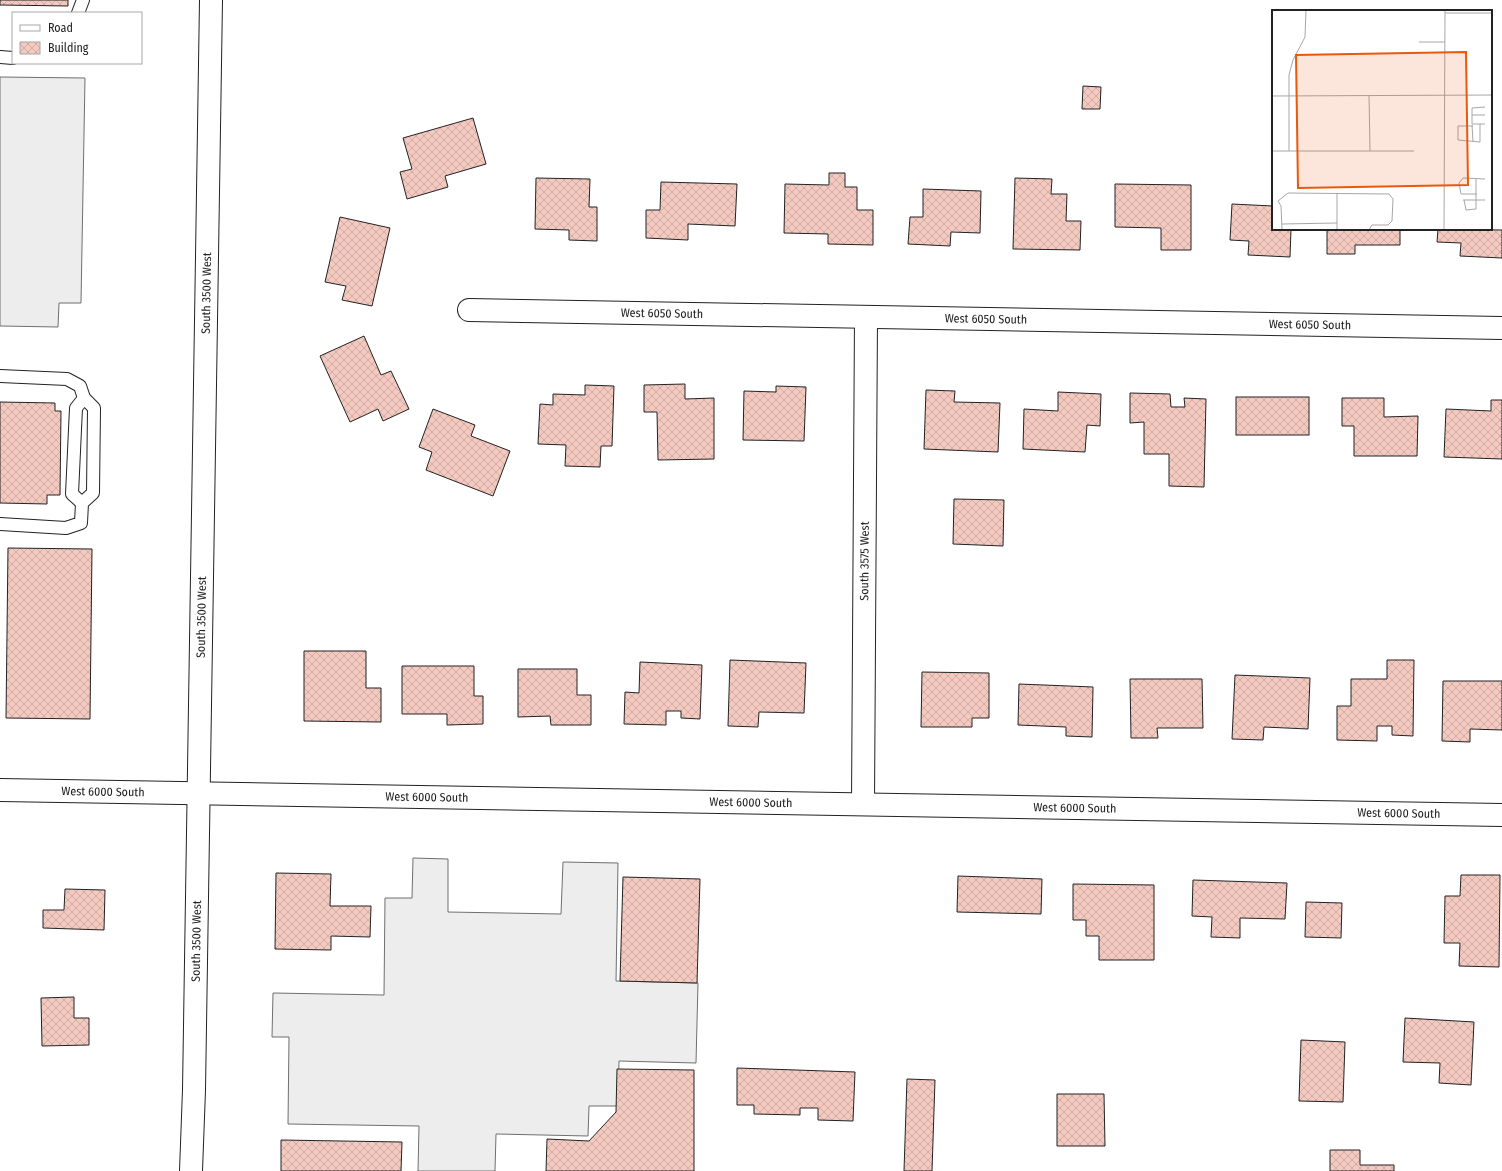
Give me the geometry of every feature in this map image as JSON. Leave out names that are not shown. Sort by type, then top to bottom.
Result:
[{"type":"street","name":"South 3500 West","points":[[190,1171],[194,1090],[212,0]]},
{"type":"street","name":"West 6050 South","points":[[469,310],[1502,328]]},
{"type":"street","name":"South 3575 West","points":[[863,804],[866,317]]},
{"type":"street","name":"West 6000 South","points":[[0,790],[574,801],[863,804],[1502,815]]},
{"type":"lane","points":[[78,12],[83,0]]},
{"type":"lane","points":[[0,57],[12,58]]},
{"type":"lane","points":[[0,376],[67,379],[80,386],[84,398],[94,408],[93,493],[82,503],[81,523],[66,528],[0,524]]},
{"type":"lane","points":[[82,503],[72,494],[76,408],[84,398]]},
{"type":"shaded area","points":[[0,77],[85,78],[81,303],[59,303],[58,327],[0,326]]},
{"type":"shaded area","points":[[413,858],[448,859],[448,912],[561,914],[563,862],[618,863],[616,981],[698,983],[696,1063],[619,1061],[618,1106],[589,1106],[588,1136],[496,1134],[495,1171],[418,1171],[419,1126],[288,1124],[289,1037],[272,1037],[273,993],[384,995],[385,898],[412,898]]},
{"type":"building","points":[[0,0],[68,0],[68,6],[0,5]]},
{"type":"building","points":[[1083,86],[1101,87],[1100,109],[1082,109]]},
{"type":"building","points":[[473,118],[486,164],[445,176],[448,187],[407,199],[400,172],[412,169],[403,138]]},
{"type":"building","points":[[829,173],[845,173],[845,187],[857,187],[857,210],[873,210],[873,245],[828,244],[828,234],[784,233],[785,184],[829,185]]},
{"type":"building","points":[[536,178],[590,179],[589,207],[597,207],[597,241],[569,240],[569,230],[535,229]]},
{"type":"building","points":[[1015,178],[1052,179],[1051,194],[1067,194],[1066,221],[1081,221],[1080,250],[1013,249]]},
{"type":"building","points":[[661,182],[737,184],[735,226],[688,224],[688,240],[646,238],[646,210],[660,210]]},
{"type":"building","points":[[1115,184],[1191,185],[1191,250],[1161,250],[1161,228],[1115,227]]},
{"type":"building","points":[[923,189],[981,191],[980,233],[951,232],[950,246],[908,244],[910,217],[923,217]]},
{"type":"building","points":[[1232,204],[1272,206],[1272,230],[1291,230],[1290,257],[1248,255],[1249,241],[1230,240]]},
{"type":"building","points":[[340,217],[390,228],[372,306],[342,300],[346,286],[325,282]]},
{"type":"building","points":[[1327,230],[1400,230],[1400,245],[1355,245],[1355,254],[1327,254]]},
{"type":"building","points":[[1438,230],[1502,230],[1502,258],[1460,256],[1461,243],[1437,242]]},
{"type":"building","points":[[364,336],[381,375],[391,371],[409,409],[383,421],[378,409],[350,422],[320,356]]},
{"type":"building","points":[[685,384],[685,399],[714,398],[714,459],[658,460],[657,412],[644,412],[644,385]]},
{"type":"building","points":[[585,385],[614,386],[612,446],[601,446],[600,467],[565,466],[566,445],[538,444],[540,404],[553,405],[553,394],[585,395]]},
{"type":"building","points":[[776,386],[806,387],[804,441],[743,440],[744,391],[776,392]]},
{"type":"building","points":[[926,390],[955,391],[954,402],[1000,403],[998,452],[924,449]]},
{"type":"building","points":[[1058,392],[1101,394],[1100,426],[1087,425],[1085,452],[1023,449],[1024,409],[1058,411]]},
{"type":"building","points":[[1130,393],[1170,394],[1171,407],[1185,407],[1184,398],[1206,399],[1204,487],[1169,486],[1169,454],[1144,454],[1144,422],[1130,423]]},
{"type":"building","points":[[1236,397],[1309,397],[1309,435],[1236,435]]},
{"type":"building","points":[[1342,398],[1384,398],[1384,417],[1418,416],[1417,456],[1354,456],[1354,426],[1342,426]]},
{"type":"building","points":[[1491,400],[1502,400],[1502,459],[1444,457],[1446,409],[1491,411]]},
{"type":"building","points":[[0,402],[55,403],[55,411],[61,411],[60,495],[47,495],[47,504],[0,503]]},
{"type":"building","points":[[433,409],[475,425],[471,436],[510,451],[493,496],[426,470],[432,452],[419,447]]},
{"type":"building","points":[[954,499],[1004,500],[1003,546],[953,544]]},
{"type":"building","points":[[8,548],[92,549],[90,719],[6,718]]},
{"type":"building","points":[[304,651],[366,651],[366,688],[381,688],[381,722],[304,721]]},
{"type":"building","points":[[730,660],[806,663],[804,713],[759,712],[758,727],[728,726]]},
{"type":"building","points":[[1387,660],[1414,660],[1413,736],[1392,735],[1392,726],[1377,726],[1377,741],[1337,740],[1337,706],[1351,706],[1351,679],[1387,679]]},
{"type":"building","points":[[640,662],[702,665],[700,719],[681,718],[681,711],[666,711],[666,725],[624,724],[625,692],[639,693]]},
{"type":"building","points":[[402,666],[474,666],[474,696],[483,696],[483,724],[447,725],[447,714],[402,714]]},
{"type":"building","points":[[518,669],[577,669],[577,695],[591,695],[591,725],[551,725],[550,716],[518,717]]},
{"type":"building","points":[[922,672],[989,673],[989,718],[972,718],[972,727],[921,727]]},
{"type":"building","points":[[1235,675],[1310,678],[1308,729],[1264,727],[1263,740],[1232,739]]},
{"type":"building","points":[[1130,679],[1202,679],[1203,728],[1157,728],[1158,738],[1131,738]]},
{"type":"building","points":[[1443,681],[1502,681],[1502,730],[1470,729],[1470,742],[1442,741]]},
{"type":"building","points":[[1019,684],[1093,687],[1092,737],[1066,736],[1066,727],[1018,725]]},
{"type":"building","points":[[276,873],[331,874],[330,906],[371,906],[370,937],[331,936],[331,950],[275,949]]},
{"type":"building","points":[[1461,875],[1500,875],[1499,967],[1459,966],[1460,943],[1444,943],[1445,896],[1460,896]]},
{"type":"building","points":[[958,876],[1042,879],[1041,914],[957,912]]},
{"type":"building","points":[[623,877],[700,879],[697,983],[620,981]]},
{"type":"building","points":[[1193,880],[1287,883],[1285,919],[1240,918],[1240,938],[1211,937],[1212,917],[1192,916]]},
{"type":"building","points":[[1073,884],[1154,885],[1154,960],[1099,960],[1099,936],[1086,936],[1086,920],[1073,920]]},
{"type":"building","points":[[65,889],[105,890],[104,930],[43,928],[43,910],[64,910]]},
{"type":"building","points":[[1306,902],[1342,903],[1341,938],[1305,937]]},
{"type":"building","points":[[74,997],[74,1018],[89,1018],[89,1045],[42,1046],[41,998]]},
{"type":"building","points":[[1405,1018],[1474,1022],[1471,1085],[1439,1083],[1440,1063],[1403,1062]]},
{"type":"building","points":[[1301,1040],[1345,1042],[1343,1102],[1299,1101]]},
{"type":"building","points":[[737,1068],[855,1072],[853,1121],[818,1120],[818,1108],[800,1108],[800,1115],[754,1114],[754,1105],[737,1105]]},
{"type":"building","points":[[617,1069],[694,1070],[694,1171],[546,1171],[547,1139],[589,1141],[616,1112]]},
{"type":"building","points":[[907,1079],[935,1080],[932,1171],[904,1171]]},
{"type":"building","points":[[1057,1094],[1104,1094],[1105,1146],[1057,1146]]},
{"type":"building","points":[[281,1140],[402,1142],[401,1171],[281,1171]]},
{"type":"building","points":[[1330,1150],[1360,1150],[1360,1165],[1394,1165],[1394,1171],[1330,1171]]}]
